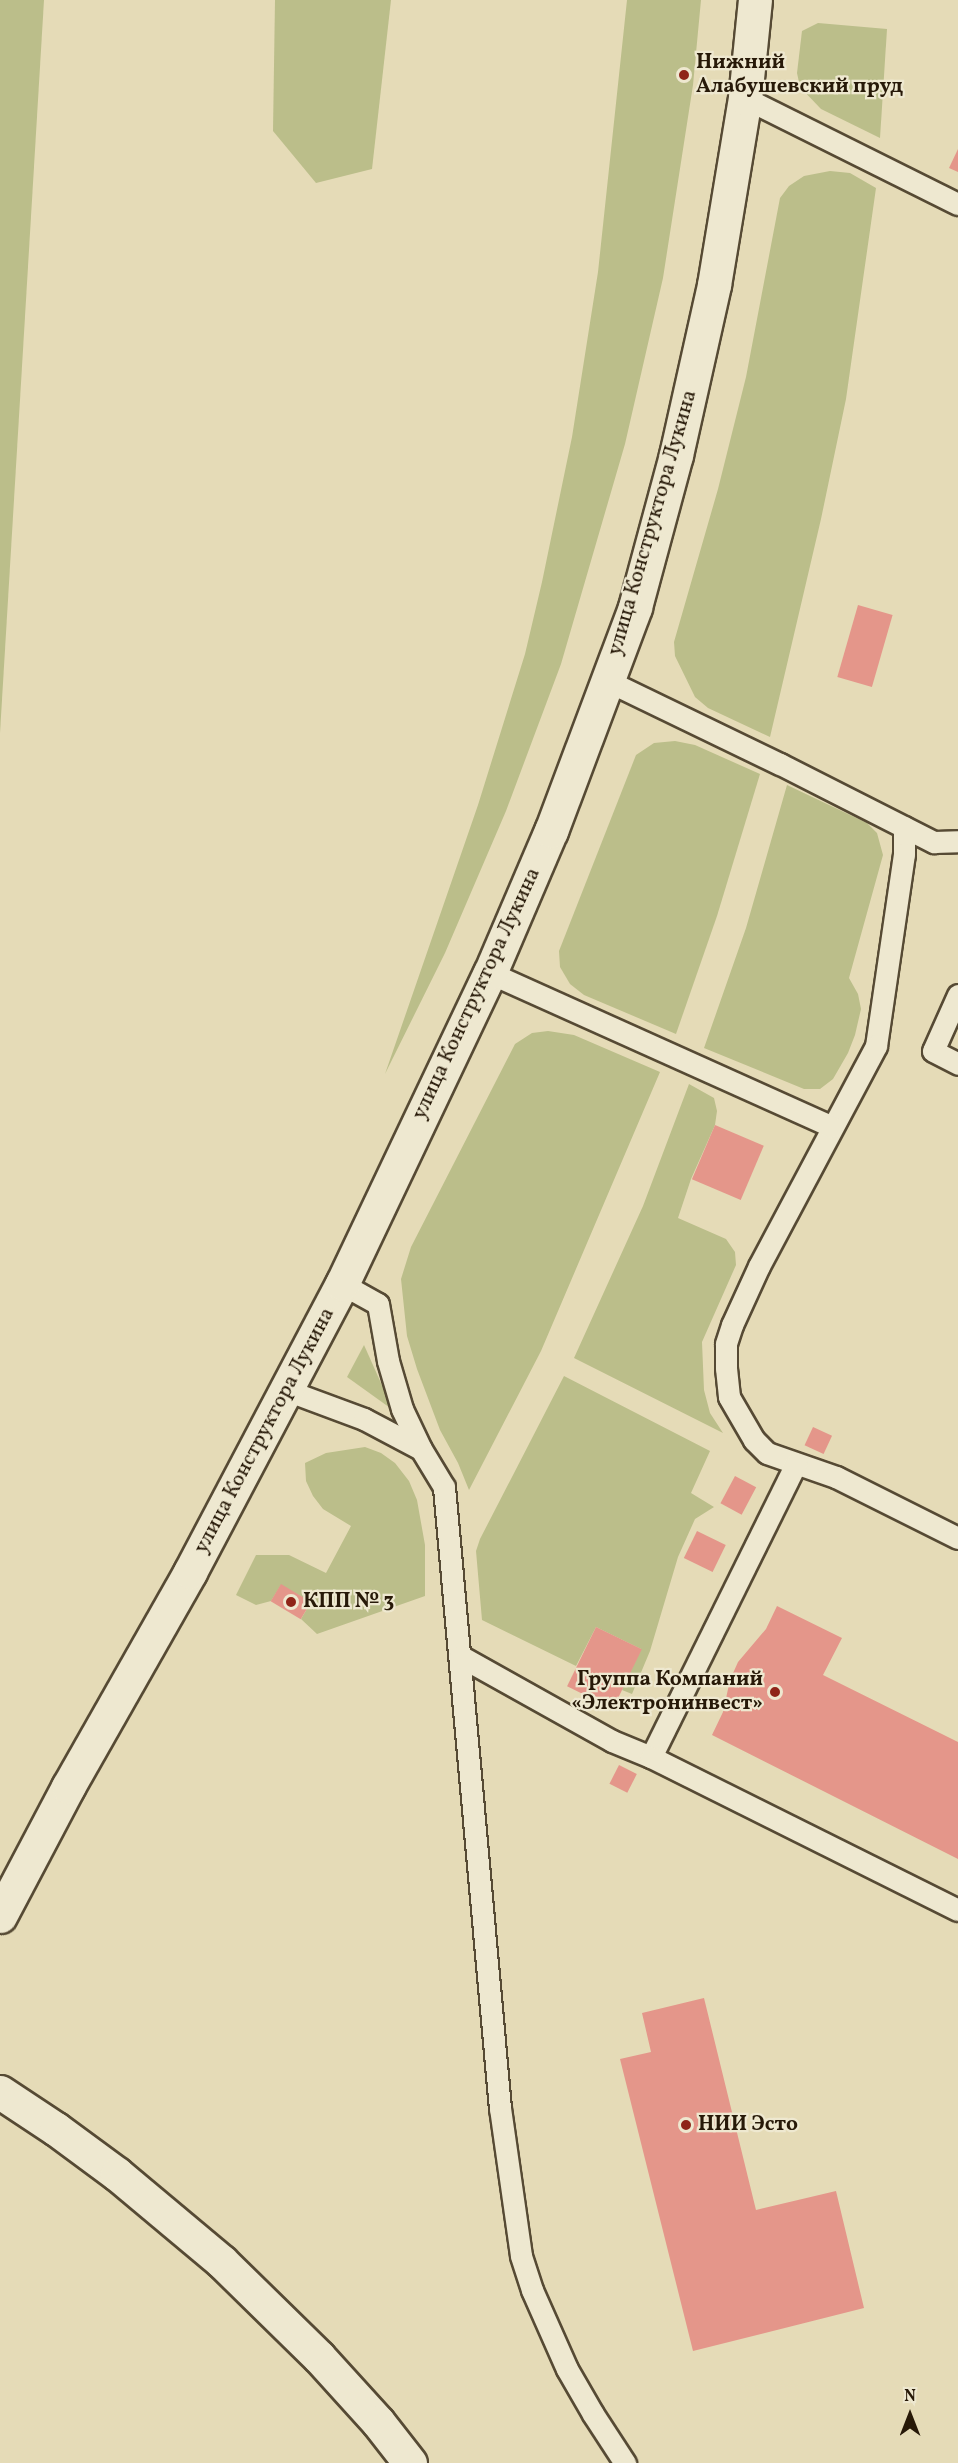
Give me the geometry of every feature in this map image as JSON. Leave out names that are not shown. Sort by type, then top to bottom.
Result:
[{"type":"street","name":"улица Конструктора Лукина","points":[[0,1916],[68,1787],[190,1572],[342,1284],[490,973],[551,831],[635,607],[676,455],[714,285],[745,98],[755,0]]},
{"type":"street","points":[[0,2092],[56,2128],[117,2174],[221,2261],[319,2357],[378,2422],[410,2463]]},
{"type":"lane","points":[[745,98],[958,204]]},
{"type":"lane","points":[[608,681],[934,842],[958,841]]},
{"type":"lane","points":[[904,827],[904,854],[876,1046],[759,1266],[732,1325],[726,1344],[726,1368],[729,1397],[754,1440],[767,1453],[836,1477],[958,1538]]},
{"type":"lane","points":[[490,973],[832,1127]]},
{"type":"lane","points":[[958,995],[933,1051],[958,1064]]},
{"type":"lane","points":[[342,1284],[378,1304],[391,1371],[402,1409],[421,1449],[444,1487],[499,2096],[514,2226],[532,2290],[567,2369],[625,2463]]},
{"type":"lane","points":[[286,1390],[364,1419],[421,1449]]},
{"type":"lane","points":[[651,1757],[796,1464]]},
{"type":"lane","points":[[459,1656],[612,1741],[651,1757],[958,1910]]},
{"type":"green space","points":[[0,0],[44,0],[0,733]]},
{"type":"green space","points":[[275,0],[391,0],[372,169],[316,183],[273,131]]},
{"type":"green space","points":[[627,0],[701,0],[693,85],[663,278],[625,444],[561,664],[506,811],[445,953],[385,1074],[478,805],[525,654],[542,582],[572,437],[598,272]]},
{"type":"green space","points":[[818,23],[887,29],[880,138],[821,109],[800,87],[797,73],[802,31]]},
{"type":"green space","points":[[830,171],[850,173],[876,188],[846,399],[821,519],[770,737],[708,708],[695,697],[675,656],[674,642],[718,489],[746,377],[780,198],[789,186],[804,176]]},
{"type":"green space","points":[[675,741],[695,745],[760,774],[717,916],[676,1034],[584,995],[570,984],[560,967],[559,951],[636,755],[654,743]]},
{"type":"green space","points":[[787,785],[867,823],[877,833],[883,855],[849,978],[858,994],[861,1009],[855,1035],[833,1079],[820,1089],[804,1089],[704,1048],[746,928]]},
{"type":"green space","points":[[548,1031],[574,1035],[660,1072],[541,1351],[469,1490],[458,1463],[440,1430],[417,1369],[407,1336],[401,1279],[411,1247],[515,1044],[532,1033]]},
{"type":"green space","points":[[689,1084],[714,1098],[717,1111],[715,1125],[691,1179],[678,1218],[726,1239],[735,1252],[736,1265],[702,1342],[704,1390],[710,1413],[723,1433],[574,1358],[643,1206]]},
{"type":"green space","points":[[364,1345],[393,1410],[347,1377]]},
{"type":"green space","points":[[564,1376],[710,1451],[691,1493],[714,1507],[695,1519],[678,1557],[650,1651],[632,1694],[622,1690],[641,1649],[596,1627],[576,1666],[482,1620],[476,1551],[480,1539]]},
{"type":"green space","points":[[365,1447],[381,1453],[395,1463],[409,1481],[417,1500],[425,1545],[425,1596],[317,1634],[301,1619],[311,1602],[281,1585],[271,1601],[256,1605],[236,1595],[256,1555],[289,1555],[326,1573],[351,1526],[323,1509],[313,1496],[306,1481],[305,1463],[326,1453]]},
{"type":"building","points":[[958,149],[958,172],[949,168]]},
{"type":"building","points":[[858,605],[893,615],[872,687],[837,677]]},
{"type":"building","points":[[715,1125],[764,1146],[741,1200],[692,1179]]},
{"type":"building","points":[[813,1427],[832,1436],[824,1454],[805,1445]]},
{"type":"building","points":[[735,1476],[756,1487],[742,1515],[720,1503]]},
{"type":"building","points":[[697,1531],[726,1545],[713,1572],[684,1558]]},
{"type":"building","name":"КПП № 3","points":[[281,1584],[311,1602],[301,1619],[271,1601]]},
{"type":"building","points":[[777,1606],[842,1638],[823,1675],[958,1742],[958,1859],[712,1735],[723,1712],[730,1680],[738,1662],[766,1629]]},
{"type":"building","points":[[596,1627],[642,1649],[613,1709],[567,1686]]},
{"type":"building","points":[[619,1765],[637,1774],[627,1793],[609,1784]]},
{"type":"building","name":"НИИ Эсто","points":[[704,1998],[756,2210],[836,2191],[864,2308],[693,2351],[620,2059],[651,2052],[642,2013]]},
{"type":"place","name":"Нижний Алабушевский пруд","points":[[684,75]]},
{"type":"place","name":"КПП № 3","points":[[291,1602]]},
{"type":"place","name":"Группа Компаний «Электронинвест»","points":[[775,1692]]},
{"type":"place","name":"НИИ Эсто","points":[[686,2125]]}]
